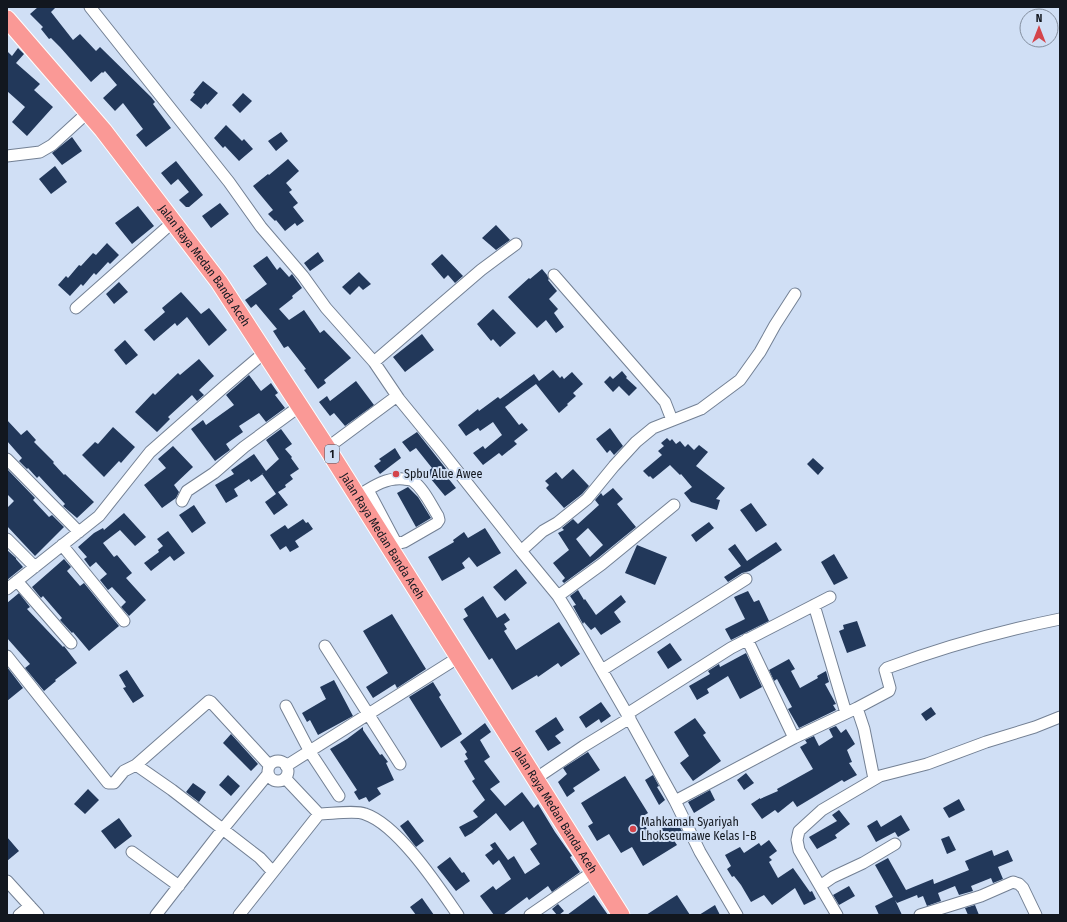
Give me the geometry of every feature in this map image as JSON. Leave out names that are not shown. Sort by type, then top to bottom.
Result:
[{"type":"highway","name":"Jalan Raya Medan Banda Aceh","points":[[7,19],[102,130],[219,282],[327,448],[363,493],[459,657],[621,915]]},
{"type":"street","points":[[90,7],[152,83],[229,182],[261,228],[303,276],[326,308],[374,362],[397,396],[521,552],[558,596],[628,716],[675,801],[700,852],[737,915]]},
{"type":"street","points":[[7,156],[40,152],[52,145],[87,113]]},
{"type":"street","points":[[76,308],[173,222]]},
{"type":"street","points":[[374,362],[481,270],[516,244]]},
{"type":"street","points":[[554,275],[665,402],[672,420]]},
{"type":"street","points":[[521,552],[543,531],[557,523],[586,499],[636,442],[653,428],[701,409],[740,380],[760,352],[795,294]]},
{"type":"street","points":[[7,589],[100,516],[150,452],[265,352]]},
{"type":"street","points":[[327,448],[397,396]]},
{"type":"street","points":[[182,501],[187,491],[214,473],[244,447],[300,406]]},
{"type":"street","points":[[7,459],[79,532]]},
{"type":"street","points":[[400,479],[412,480],[420,487],[439,520],[437,523],[400,543],[396,541],[363,493],[384,481],[400,479]]},
{"type":"street","points":[[558,596],[602,564],[674,505]]},
{"type":"street","points":[[7,538],[35,566]]},
{"type":"street","points":[[62,545],[124,621]]},
{"type":"street","points":[[602,670],[746,579]]},
{"type":"street","points":[[17,581],[71,643]]},
{"type":"street","points":[[535,780],[731,648],[830,597]]},
{"type":"street","points":[[814,605],[846,713]]},
{"type":"street","points":[[675,801],[794,738],[857,708],[890,690],[885,670],[887,668],[928,653],[980,638],[1060,620]]},
{"type":"street","points":[[747,639],[794,738]]},
{"type":"street","points":[[325,646],[400,764]]},
{"type":"street","points":[[7,656],[108,783],[114,783],[124,772],[136,764],[209,701],[269,770],[272,779],[279,781],[285,778],[287,772],[286,766],[284,763],[278,761],[274,762],[269,770],[156,915]]},
{"type":"street","points":[[286,766],[459,657]]},
{"type":"street","points":[[286,706],[310,752],[339,796]]},
{"type":"street","points":[[857,708],[864,729],[874,779]]},
{"type":"street","points":[[837,915],[799,850],[797,840],[799,832],[822,810],[880,776],[927,764],[1060,717]]},
{"type":"street","points":[[136,764],[260,858],[272,871]]},
{"type":"street","points":[[285,778],[319,814],[364,813],[383,823],[426,870],[458,915]]},
{"type":"street","points":[[238,915],[319,814]]},
{"type":"street","points":[[820,886],[833,877],[863,863],[895,844]]},
{"type":"street","points":[[132,852],[179,886]]},
{"type":"street","points":[[530,915],[594,871]]},
{"type":"street","points":[[7,881],[38,915]]},
{"type":"street","points":[[920,915],[981,896],[1013,882],[1019,884],[1023,888],[1036,915]]},
{"type":"street","points":[[19,915],[30,906]]},
{"type":"building","points":[[38,7],[56,7],[51,12],[73,40],[80,34],[96,51],[100,47],[151,97],[155,102],[153,104],[171,128],[146,147],[136,135],[143,129],[123,103],[115,111],[103,98],[117,85],[105,71],[91,82],[60,47],[51,38],[49,39],[41,29],[43,27],[30,14]]},
{"type":"building","points":[[18,48],[24,54],[16,63],[40,84],[34,90],[53,107],[27,136],[12,122],[25,107],[7,91],[7,51],[12,56]]},
{"type":"building","points":[[203,81],[218,93],[201,109],[190,100],[195,94],[193,93]]},
{"type":"building","points":[[243,93],[252,101],[240,113],[232,105]]},
{"type":"building","points":[[226,125],[242,141],[244,139],[253,149],[239,161],[225,146],[223,148],[214,138]]},
{"type":"building","points":[[281,132],[288,141],[276,151],[268,141]]},
{"type":"building","points":[[72,137],[82,151],[62,165],[52,153]]},
{"type":"building","points":[[288,159],[299,171],[286,183],[292,190],[289,192],[298,203],[293,207],[304,221],[297,226],[295,223],[285,231],[276,220],[275,221],[268,214],[273,210],[253,186]]},
{"type":"building","points":[[176,161],[203,195],[189,207],[186,207],[179,200],[189,192],[178,179],[171,185],[161,173]]},
{"type":"building","points":[[55,166],[67,182],[51,194],[39,179]]},
{"type":"building","points":[[220,203],[229,214],[211,228],[202,216]]},
{"type":"building","points":[[138,206],[154,226],[132,244],[115,223]]},
{"type":"building","points":[[496,225],[510,240],[496,250],[482,238]]},
{"type":"building","points":[[107,243],[119,255],[110,264],[108,262],[96,275],[94,273],[83,286],[81,284],[70,296],[58,285],[66,276],[68,278],[79,265],[81,266],[93,253],[96,255]]},
{"type":"building","points":[[318,252],[324,261],[310,271],[304,263]]},
{"type":"building","points":[[442,254],[463,276],[455,283],[448,275],[444,279],[431,264]]},
{"type":"building","points":[[267,256],[277,270],[280,267],[289,277],[292,274],[302,288],[292,296],[293,298],[279,309],[289,320],[304,310],[320,333],[324,330],[351,358],[324,380],[326,383],[318,389],[304,370],[306,369],[288,346],[284,348],[273,331],[277,329],[256,304],[251,308],[245,300],[267,284],[253,266]]},
{"type":"building","points":[[542,269],[547,275],[548,280],[557,291],[549,299],[558,309],[554,313],[564,327],[556,333],[546,320],[537,328],[508,297],[529,278],[530,279]]},
{"type":"building","points":[[359,272],[371,284],[363,290],[359,286],[350,295],[342,287]]},
{"type":"building","points":[[119,282],[128,292],[114,304],[106,294]]},
{"type":"building","points":[[181,292],[201,314],[209,308],[227,330],[209,346],[187,317],[177,326],[175,323],[154,341],[144,330],[165,312],[162,308]]},
{"type":"building","points":[[493,309],[516,333],[500,347],[493,339],[491,341],[477,324]]},
{"type":"building","points":[[422,334],[434,350],[405,372],[393,357]]},
{"type":"building","points":[[125,340],[138,355],[126,365],[114,350]]},
{"type":"building","points":[[199,359],[214,376],[199,390],[204,395],[197,401],[192,395],[168,417],[170,419],[157,432],[135,412],[153,393],[155,395],[178,373],[180,375]]},
{"type":"building","points":[[553,370],[560,378],[562,376],[564,379],[572,372],[583,384],[573,393],[576,396],[559,413],[536,384],[525,392],[505,407],[519,425],[522,423],[528,430],[514,441],[517,444],[502,456],[499,453],[483,465],[473,453],[483,446],[485,449],[502,435],[493,422],[480,431],[478,428],[466,436],[458,425],[478,409],[479,411],[498,397],[500,399],[534,374],[539,381]]},
{"type":"building","points":[[622,371],[627,377],[626,378],[637,388],[629,396],[619,386],[613,392],[604,382],[610,376],[613,379]]},
{"type":"building","points":[[249,375],[261,391],[271,383],[278,393],[275,395],[285,408],[266,422],[259,413],[239,426],[243,432],[226,444],[230,450],[215,461],[191,429],[203,420],[206,425],[234,405],[226,395]]},
{"type":"building","points":[[356,381],[374,405],[345,426],[334,413],[330,416],[319,402],[327,396],[330,401]]},
{"type":"building","points":[[7,420],[21,435],[27,430],[36,440],[34,442],[54,462],[53,463],[64,475],[65,474],[94,502],[77,518],[63,506],[65,504],[39,476],[37,478],[19,461],[22,458],[7,441]]},
{"type":"building","points":[[113,427],[135,447],[121,463],[119,461],[104,477],[82,455],[95,442],[98,444]]},
{"type":"building","points":[[610,428],[623,446],[614,455],[610,450],[607,453],[596,439]]},
{"type":"building","points":[[281,429],[292,444],[285,449],[299,469],[290,475],[293,479],[285,485],[286,487],[278,492],[288,505],[274,515],[265,502],[276,494],[262,474],[251,482],[249,479],[234,489],[238,496],[226,503],[215,485],[234,474],[231,470],[254,454],[266,471],[279,459],[266,440]]},
{"type":"building","points":[[417,432],[451,475],[448,478],[456,488],[445,496],[426,473],[432,468],[416,448],[410,452],[402,442]]},
{"type":"building","points":[[667,438],[670,441],[672,439],[676,444],[680,441],[685,447],[688,444],[694,450],[699,445],[708,452],[696,466],[725,488],[716,499],[720,500],[717,510],[691,502],[684,493],[692,487],[681,474],[680,475],[670,465],[653,479],[643,471],[662,455],[658,451],[664,446],[661,443]]},
{"type":"building","points":[[173,446],[193,467],[174,485],[179,492],[176,498],[162,508],[144,485],[166,468],[158,459]]},
{"type":"building","points":[[395,448],[401,458],[380,474],[374,466],[381,461],[379,459]]},
{"type":"building","points":[[813,458],[824,468],[818,475],[807,464]]},
{"type":"building","points":[[573,469],[589,486],[582,494],[564,508],[546,488],[549,485],[545,481],[556,472],[562,479]]},
{"type":"building","points":[[8,470],[35,498],[33,500],[49,517],[52,515],[64,527],[35,556],[7,526],[7,508],[14,501],[7,494]]},
{"type":"building","points":[[408,487],[418,497],[431,518],[416,527],[397,493]]},
{"type":"building","points":[[613,488],[623,499],[617,504],[636,527],[564,583],[562,581],[565,578],[553,563],[569,550],[558,533],[564,530],[562,528],[573,519],[578,524],[599,505],[595,500],[601,493],[603,496]],"holes":[[[588,528],[603,545],[590,557],[576,539]]]},
{"type":"building","points":[[751,503],[767,525],[756,532],[740,510]]},
{"type":"building","points":[[194,505],[206,523],[192,533],[179,515]]},
{"type":"building","points":[[124,513],[146,537],[135,546],[120,530],[103,543],[114,557],[117,555],[132,573],[126,578],[146,600],[129,616],[121,607],[126,602],[112,587],[108,590],[100,580],[107,574],[96,562],[90,567],[84,559],[87,557],[78,547],[94,533],[103,528],[104,530]]},
{"type":"building","points":[[303,519],[306,523],[308,522],[313,529],[295,541],[299,547],[290,552],[286,546],[280,550],[270,535],[285,525],[288,529]]},
{"type":"building","points":[[709,522],[714,528],[696,542],[691,535]]},
{"type":"building","points":[[485,528],[501,553],[477,567],[469,557],[462,563],[465,568],[442,581],[428,557],[454,542],[453,540],[464,532],[468,538]]},
{"type":"building","points":[[168,531],[185,553],[174,561],[170,556],[151,571],[144,563],[159,552],[158,550],[163,546],[157,539]]},
{"type":"building","points":[[776,542],[782,550],[750,571],[742,573],[728,582],[724,577],[741,566],[728,549],[735,544],[747,561]]},
{"type":"building","points":[[637,545],[667,557],[655,585],[625,573]]},
{"type":"building","points":[[7,550],[23,567],[7,580]]},
{"type":"building","points":[[834,554],[848,578],[834,585],[821,562]]},
{"type":"building","points":[[64,559],[71,567],[67,571],[80,586],[84,583],[119,626],[89,651],[73,632],[72,633],[60,620],[62,618],[43,596],[41,598],[32,587]]},
{"type":"building","points":[[516,569],[527,583],[505,601],[493,587]]},
{"type":"building","points":[[578,590],[596,615],[621,595],[626,602],[614,612],[621,622],[601,635],[595,627],[591,630],[584,622],[583,624],[573,606],[576,605],[570,596]]},
{"type":"building","points":[[748,591],[754,602],[759,600],[769,621],[731,640],[725,629],[745,619],[734,597]]},
{"type":"building","points":[[19,593],[30,607],[27,609],[63,647],[64,646],[77,663],[55,680],[56,681],[44,691],[25,668],[30,664],[7,638],[7,603]]},
{"type":"building","points":[[483,596],[497,618],[505,613],[510,620],[504,624],[507,629],[504,631],[516,650],[559,622],[580,654],[561,667],[558,663],[538,677],[537,675],[512,690],[492,658],[489,660],[463,619],[468,616],[464,609]]},
{"type":"building","points":[[392,614],[426,669],[397,688],[395,684],[373,698],[366,687],[388,673],[363,631]]},
{"type":"building","points":[[857,621],[866,646],[847,653],[839,631],[844,629],[843,625]]},
{"type":"building","points":[[670,643],[682,660],[668,669],[657,652]]},
{"type":"building","points":[[746,653],[762,687],[740,699],[728,676],[707,689],[709,693],[697,700],[689,686],[710,674],[708,671],[719,664],[720,667]]},
{"type":"building","points":[[789,659],[795,669],[791,671],[800,688],[818,678],[817,676],[826,671],[829,682],[825,684],[836,704],[833,705],[836,710],[799,728],[788,709],[792,707],[777,679],[774,681],[769,670]]},
{"type":"building","points":[[7,667],[23,688],[7,701]]},
{"type":"building","points":[[127,670],[144,696],[133,703],[123,688],[126,687],[119,675]]},
{"type":"building","points":[[334,680],[353,716],[318,735],[310,720],[307,722],[302,713],[326,699],[320,687]]},
{"type":"building","points":[[433,682],[441,695],[439,697],[462,734],[441,748],[409,697]]},
{"type":"building","points":[[601,702],[611,716],[601,723],[599,719],[586,728],[579,717]]},
{"type":"building","points":[[931,707],[936,714],[926,721],[921,714]]},
{"type":"building","points":[[556,717],[564,730],[555,736],[561,743],[548,751],[535,731]]},
{"type":"building","points":[[695,718],[706,733],[703,735],[721,761],[693,781],[680,763],[689,756],[674,732]]},
{"type":"building","points":[[485,723],[491,732],[480,740],[490,757],[484,761],[500,782],[490,789],[505,806],[522,792],[534,808],[538,804],[572,856],[570,857],[580,872],[552,892],[548,886],[529,900],[527,897],[503,915],[494,915],[480,896],[493,886],[496,890],[511,879],[499,860],[493,865],[485,855],[493,849],[490,845],[495,842],[508,860],[514,856],[525,874],[540,864],[530,849],[537,844],[523,821],[510,831],[496,813],[465,837],[459,827],[478,817],[473,811],[485,800],[472,781],[475,779],[464,761],[468,759],[465,754],[467,752],[460,742]]},
{"type":"building","points":[[836,726],[841,733],[846,729],[855,744],[847,750],[852,762],[849,763],[857,775],[844,782],[842,780],[797,807],[793,801],[778,813],[775,810],[762,819],[751,804],[760,798],[778,791],[777,789],[813,769],[800,747],[807,743],[805,740],[814,736],[819,746],[833,737],[829,729]]},
{"type":"building","points":[[363,727],[363,730],[380,755],[382,754],[388,762],[386,763],[394,780],[377,788],[381,794],[369,802],[366,797],[359,800],[354,792],[357,790],[330,749]]},
{"type":"building","points":[[231,734],[258,764],[251,771],[223,743]]},
{"type":"building","points":[[588,752],[600,770],[573,788],[575,791],[567,797],[558,782],[567,774],[563,768]]},
{"type":"building","points":[[746,773],[754,783],[744,790],[737,780]]},
{"type":"building","points":[[228,775],[240,786],[231,796],[219,785]]},
{"type":"building","points":[[653,775],[659,786],[657,787],[665,800],[659,805],[645,780]]},
{"type":"building","points":[[625,776],[648,813],[640,818],[651,835],[676,820],[683,833],[673,839],[677,845],[643,866],[632,847],[621,853],[609,834],[597,841],[588,826],[593,823],[581,803]]},
{"type":"building","points":[[193,783],[206,792],[199,802],[186,792]]},
{"type":"building","points":[[88,789],[99,800],[85,814],[74,804]]},
{"type":"building","points":[[710,790],[715,800],[694,813],[688,802]]},
{"type":"building","points":[[959,799],[965,810],[949,818],[943,808]]},
{"type":"building","points":[[839,810],[850,824],[835,835],[837,838],[817,849],[809,837],[837,821],[832,815]]},
{"type":"building","points":[[901,815],[910,830],[898,837],[895,832],[876,842],[867,826],[877,820],[881,827]]},
{"type":"building","points":[[119,818],[132,836],[115,849],[101,831]]},
{"type":"building","points":[[408,820],[424,841],[416,847],[400,826]]},
{"type":"building","points":[[949,836],[956,850],[947,854],[941,839]]},
{"type":"building","points":[[7,837],[19,851],[7,861]]},
{"type":"building","points":[[769,840],[777,851],[769,857],[772,860],[769,862],[778,878],[793,868],[810,892],[812,891],[816,899],[804,905],[795,888],[772,905],[764,895],[751,902],[741,885],[734,876],[732,877],[727,869],[731,866],[725,855],[740,847],[744,853],[759,843],[761,846]]},
{"type":"building","points":[[992,850],[994,856],[1008,850],[1013,861],[998,867],[1003,879],[993,883],[991,878],[971,886],[973,891],[959,895],[955,886],[938,893],[941,901],[927,906],[923,896],[918,898],[917,895],[897,903],[895,900],[902,915],[879,915],[875,906],[893,897],[875,865],[888,858],[906,890],[933,879],[934,884],[969,870],[965,861]]},
{"type":"building","points":[[450,857],[470,881],[456,891],[437,867]]},
{"type":"building","points":[[849,886],[855,896],[839,905],[833,895]]},
{"type":"building","points":[[594,895],[608,915],[567,915]]},
{"type":"building","points":[[677,895],[690,915],[646,915]]},
{"type":"building","points":[[422,898],[434,915],[416,915],[410,907]]},
{"type":"building","points":[[558,904],[564,911],[557,915],[552,909]]},
{"type":"building","points":[[715,905],[720,915],[699,915]]},
{"type":"building","points":[[975,905],[979,915],[968,915],[965,908]]},
{"type":"place","name":"Spbu Alue Awee","points":[[396,474]]},
{"type":"place","name":"Mahkamah Syariyah Lhokseumawe Kelas I-B","points":[[633,829]]}]
